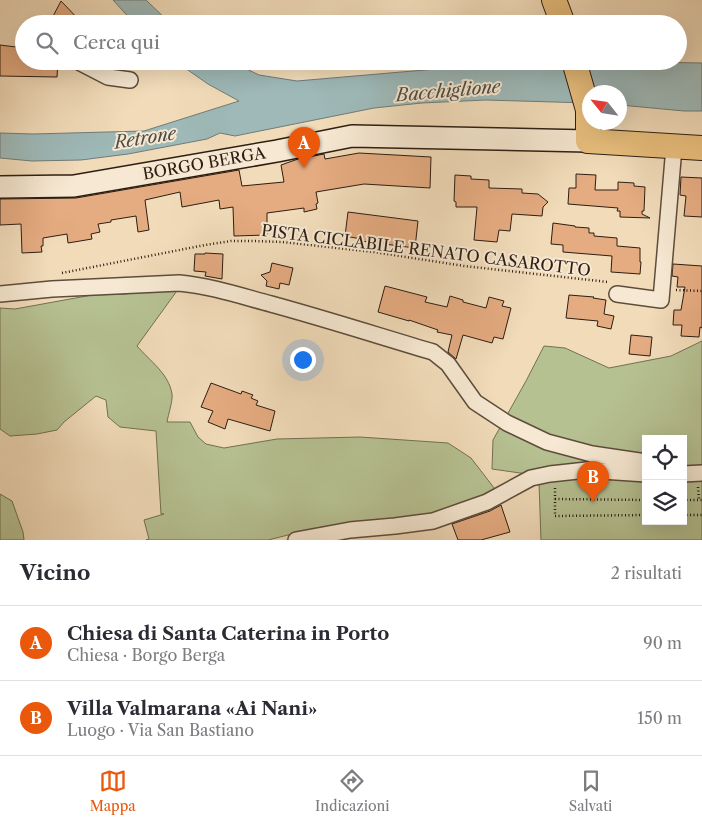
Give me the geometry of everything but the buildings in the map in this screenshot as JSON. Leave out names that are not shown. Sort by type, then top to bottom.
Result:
[{"type":"main road","points":[[554,0],[560,15]]},
{"type":"main road","points":[[577,70],[588,110],[588,141],[702,148]]},
{"type":"main road","name":"BORGO BERGA","points":[[0,187],[74,186],[352,136],[588,141]]},
{"type":"street","points":[[94,70],[108,77],[130,80]]},
{"type":"street","points":[[615,288],[661,300],[674,147]]},
{"type":"street","points":[[0,294],[178,282],[221,290],[433,352],[448,364],[476,402],[507,423],[547,442],[592,454],[642,461]]},
{"type":"street","points":[[296,540],[350,530],[433,521],[487,502],[531,478],[550,474],[588,470],[642,474]]},
{"type":"path","name":"PISTA CICLABILE RENATO CASAROTTO","points":[[62,273],[205,245],[231,241],[254,241],[282,242],[374,252],[615,288]]},
{"type":"path","points":[[663,289],[702,292]]},
{"type":"path","points":[[555,484],[555,516],[642,515]]},
{"type":"path","points":[[555,499],[642,500]]},
{"type":"path","points":[[687,500],[702,500]]},
{"type":"path","points":[[687,515],[702,515]]},
{"type":"green space","points":[[179,288],[137,346],[163,374],[170,387],[172,397],[167,422],[190,422],[198,437],[206,444],[224,448],[277,439],[360,437],[448,443],[471,458],[498,493],[432,518],[344,524],[312,529],[268,540],[146,540],[149,539],[144,520],[164,514],[161,514],[156,431],[120,427],[108,417],[106,400],[96,396],[57,430],[10,436],[0,429],[0,308],[15,309],[92,295],[124,294]]},
{"type":"green space","points":[[702,341],[702,469],[687,469],[687,435],[642,435],[642,468],[527,474],[492,469],[493,440],[544,346],[565,348],[609,368],[671,356]]},
{"type":"green space","points":[[571,477],[642,478],[642,525],[687,525],[687,478],[702,478],[702,540],[541,540],[539,482]]},
{"type":"green space","points":[[0,494],[12,501],[24,540],[0,540]]},
{"type":"water","points":[[113,0],[146,0],[162,15],[127,15]]},
{"type":"water","name":"Bacchiglione","points":[[687,63],[702,63],[702,111],[627,106],[627,85],[582,85],[582,103],[485,100],[422,103],[374,108],[235,136],[220,133],[207,139],[128,154],[81,160],[32,161],[0,158],[0,133],[144,131],[239,101],[208,84],[188,70],[249,70],[259,75],[297,81],[424,70],[687,70]]},
{"type":"place","name":"Chiesa di Santa Caterina in Porto","points":[[304,168]]},
{"type":"place","name":"Villa Valmarana «Ai Nani»","points":[[593,502]]},
{"type":"water label","name":"Retrone","points":[[145,138]]}]
